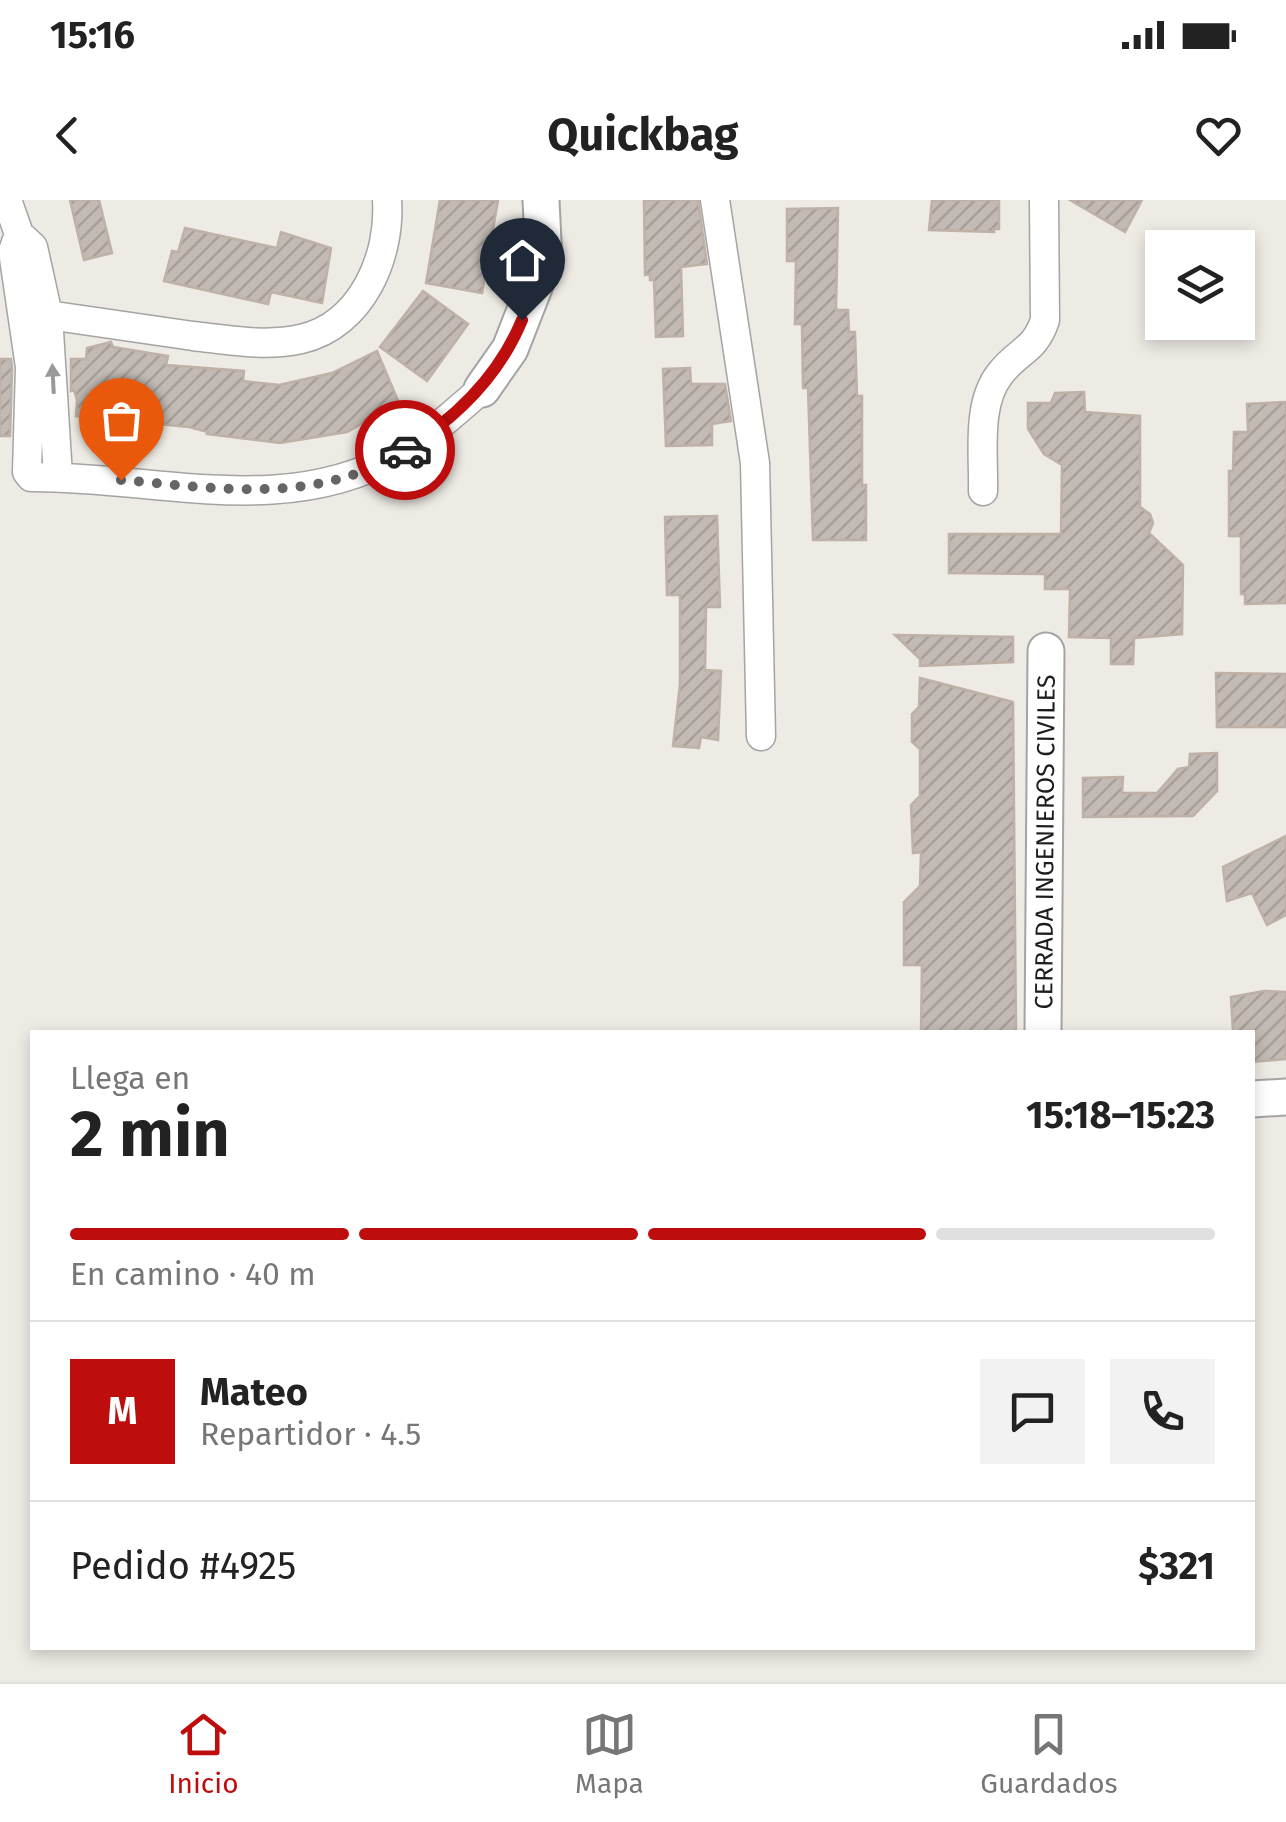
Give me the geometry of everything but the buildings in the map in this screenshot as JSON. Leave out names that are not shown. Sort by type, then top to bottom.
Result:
[{"type":"street","points":[[7,200],[19,234],[33,247],[35,315],[28,475],[258,491],[311,487],[363,471],[422,439],[482,388],[510,348],[544,262],[542,200]]},
{"type":"street","points":[[35,315],[264,344],[304,338],[342,319],[372,284],[389,227],[387,200]]},
{"type":"street","points":[[715,200],[755,463],[761,736]]},
{"type":"street","points":[[983,491],[986,409],[991,387],[1002,370],[1029,350],[1046,320],[1044,200]]},
{"type":"street","points":[[35,315],[58,476]]},
{"type":"street","name":"CERRADA INGENIEROS CIVILES","points":[[1042,1030],[1046,651]]},
{"type":"street","points":[[1255,1100],[1286,1097]]},
{"type":"way so far","points":[[121,480],[258,491],[311,487],[363,471],[405,450]]},
{"type":"route","points":[[405,450],[482,388],[510,348],[522,320]]}]
